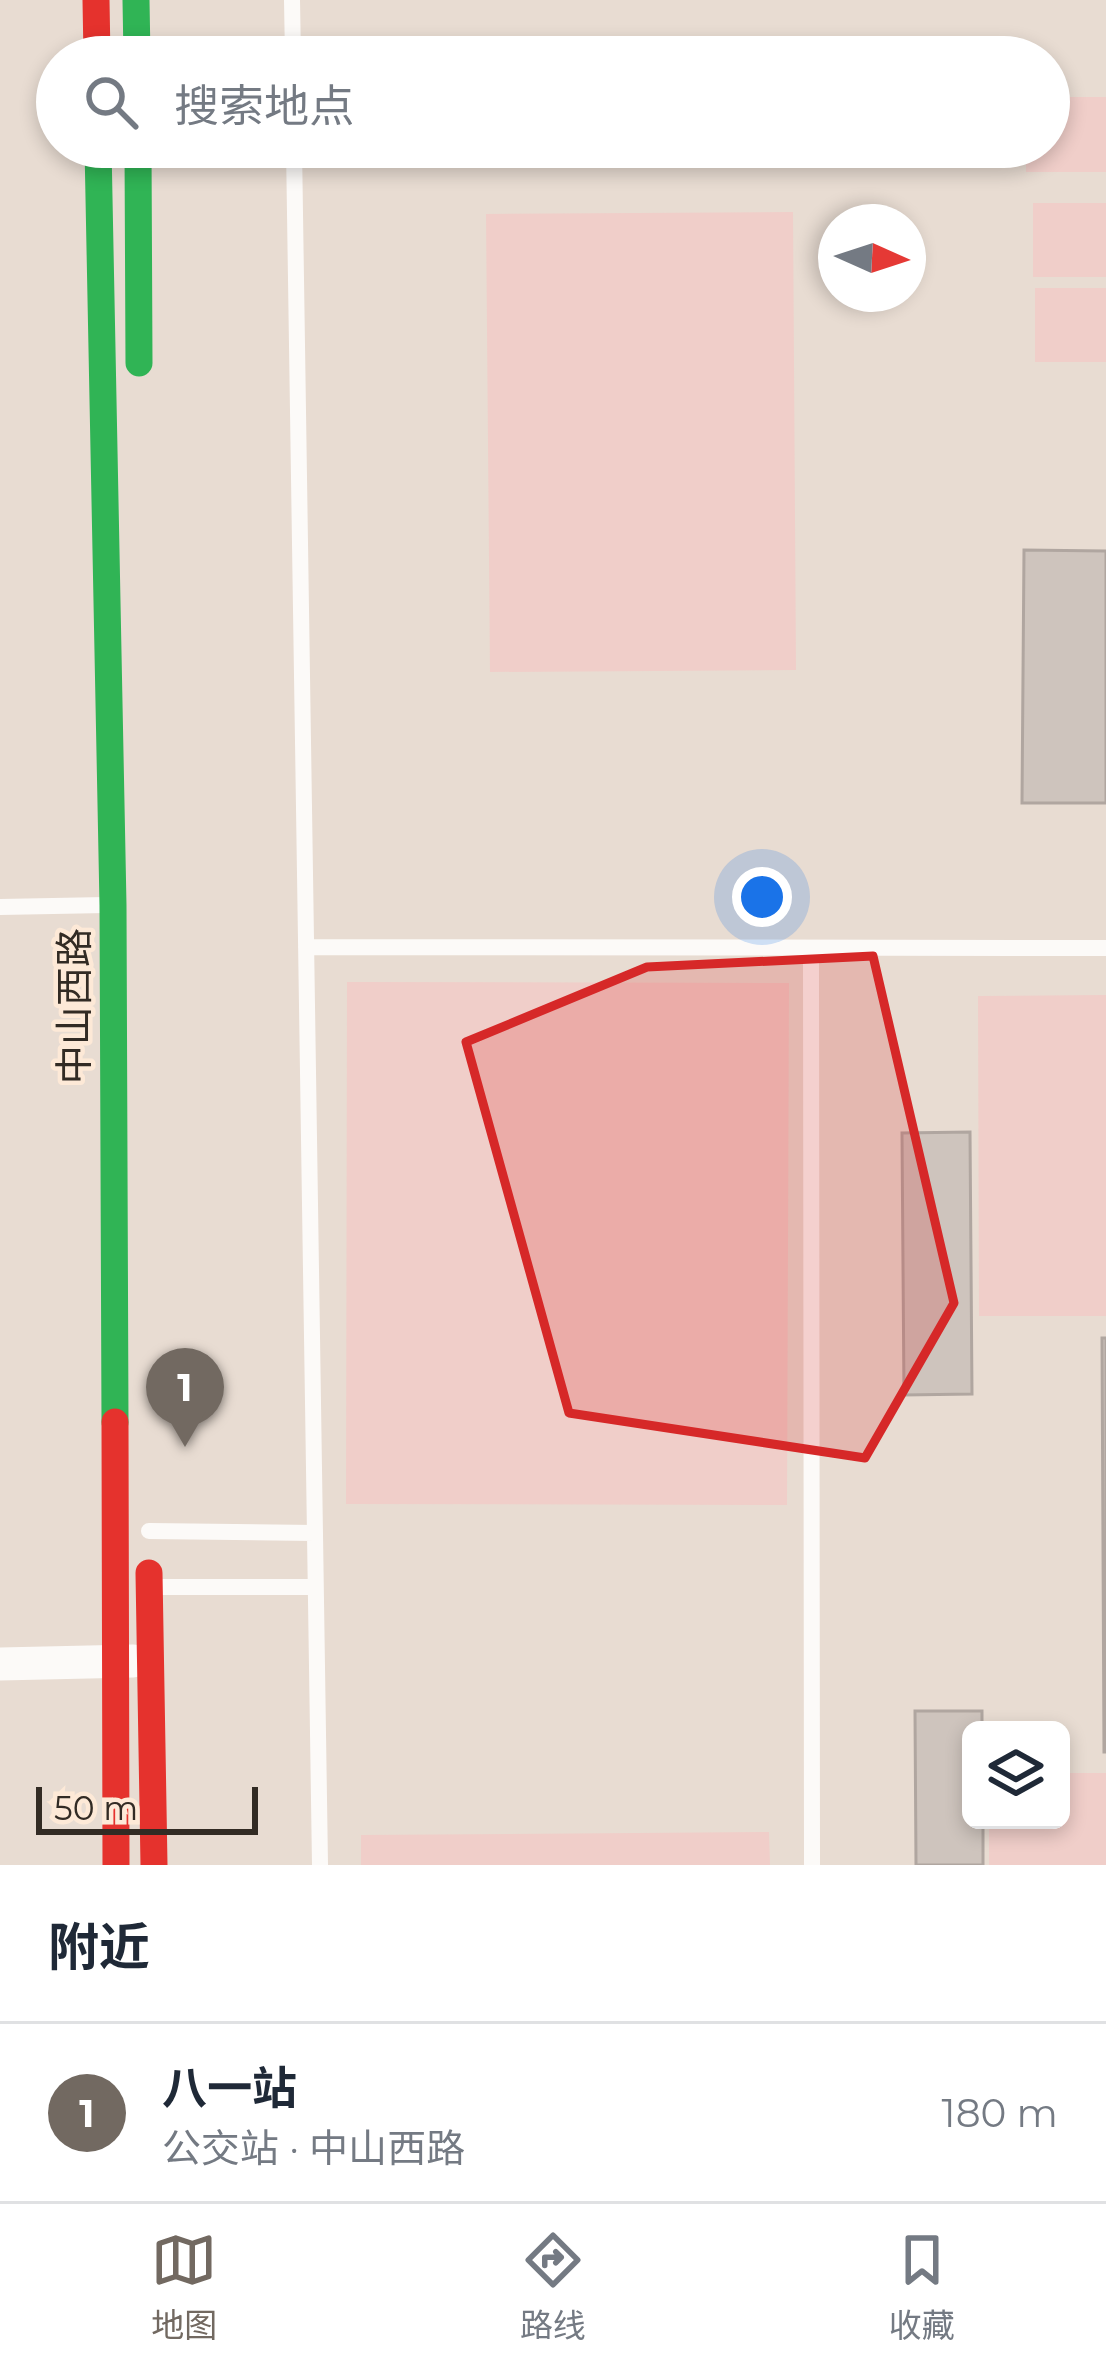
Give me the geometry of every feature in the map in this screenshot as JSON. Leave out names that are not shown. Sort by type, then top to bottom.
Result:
[{"type":"main road","points":[[95,0],[96,36]]},
{"type":"main road","points":[[136,0],[137,36]]},
{"type":"main road","name":"中山西路","points":[[98,168],[112,905],[116,1865]]},
{"type":"main road","points":[[138,168],[140,386]]},
{"type":"main road","points":[[149,1519],[154,1865]]},
{"type":"street","points":[[0,1664],[153,1661]]},
{"type":"lane","points":[[292,0],[292,36]]},
{"type":"lane","points":[[294,168],[320,1865]]},
{"type":"lane","points":[[0,907],[112,905]]},
{"type":"lane","points":[[306,947],[1106,949]]},
{"type":"lane","points":[[811,948],[812,1865]]},
{"type":"lane","points":[[149,1519],[315,1533]]},
{"type":"lane","points":[[150,1587],[315,1587]]},
{"type":"highlighted area","points":[[873,956],[954,1303],[865,1458],[569,1413],[466,1042],[647,967]]},
{"type":"shaded area","points":[[1070,97],[1106,97],[1106,172],[1026,172],[1026,168],[1070,168]]},
{"type":"shaded area","points":[[1033,203],[1106,203],[1106,277],[1033,277]]},
{"type":"shaded area","points":[[793,212],[796,670],[490,672],[486,214]]},
{"type":"shaded area","points":[[1035,288],[1106,288],[1106,362],[1035,362]]},
{"type":"shaded area","points":[[347,982],[789,983],[787,1505],[346,1504]]},
{"type":"shaded area","points":[[1106,995],[1106,1316],[979,1316],[978,996]]},
{"type":"shaded area","points":[[1070,1773],[1106,1773],[1106,1865],[989,1865],[989,1829],[1070,1829]]},
{"type":"shaded area","points":[[769,1832],[770,1865],[361,1865],[361,1835]]},
{"type":"building","points":[[1024,550],[1106,551],[1106,803],[1022,803]]},
{"type":"building","points":[[970,1132],[972,1394],[904,1395],[902,1133]]},
{"type":"building","points":[[1102,1338],[1106,1338],[1106,1752],[1104,1752]]},
{"type":"building","points":[[915,1711],[982,1711],[982,1721],[962,1721],[962,1829],[983,1829],[983,1865],[916,1865]]},
{"type":"traffic: fast","points":[[136,0],[137,36]]},
{"type":"traffic: fast","points":[[98,168],[113,905],[115,1422]]},
{"type":"traffic: fast","points":[[138,168],[139,363]]},
{"type":"traffic: jam","points":[[96,0],[97,36]]},
{"type":"traffic: jam","points":[[115,1422],[116,1865]]},
{"type":"traffic: jam","points":[[149,1573],[154,1865]]},
{"type":"place","name":"八一站","points":[[185,1447]]}]
